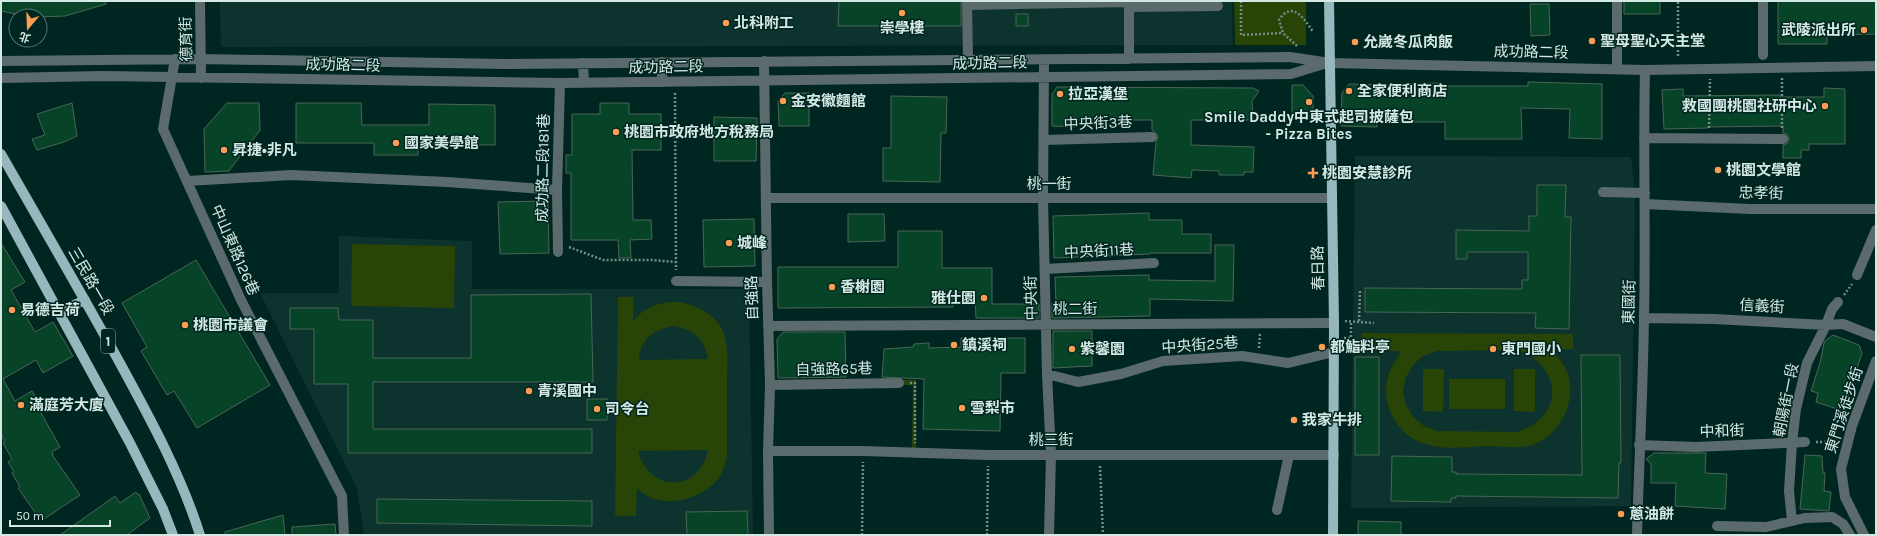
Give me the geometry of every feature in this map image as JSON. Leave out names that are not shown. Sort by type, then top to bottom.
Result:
[{"type":"main road","name":"春日路","points":[[1329,1],[1334,323],[1333,535]]},
{"type":"main road","name":"三民路一段","points":[[1,154],[86,300],[160,437],[180,478],[200,535]]},
{"type":"main road","name":"1","points":[[1,206],[130,443],[173,535]]},
{"type":"main road","points":[[59,312],[86,300]]},
{"type":"street","name":"德育街","points":[[200,1],[201,78]]},
{"type":"street","points":[[1617,1],[1617,69]]},
{"type":"street","points":[[1763,1],[1763,55]]},
{"type":"street","points":[[968,59],[967,3],[1218,6]]},
{"type":"street","points":[[1129,4],[1129,59]]},
{"type":"street","name":"成功路二段","points":[[1,61],[201,59],[505,64],[1290,57],[1330,62],[1645,70],[1876,66]]},
{"type":"street","name":"中山東路126巷","points":[[176,59],[171,77],[163,128],[241,300],[342,496],[344,535]]},
{"type":"street","points":[[103,60],[103,76]]},
{"type":"street","name":"中央街","points":[[1044,60],[1043,199],[1046,269],[1047,374],[1051,455],[1049,535]]},
{"type":"street","name":"自強路","points":[[764,61],[770,385],[768,451],[769,535]]},
{"type":"street","points":[[662,62],[662,82]]},
{"type":"street","name":"成功路二段","points":[[1,78],[103,76],[560,83],[765,81],[1291,74],[1330,62]]},
{"type":"street","points":[[583,63],[584,83]]},
{"type":"street","name":"東國街","points":[[1637,535],[1644,318],[1645,70]]},
{"type":"street","name":"成功路二段181巷","points":[[558,248],[557,190],[560,83]]},
{"type":"street","name":"中央街3巷","points":[[1044,140],[1152,137]]},
{"type":"street","points":[[1644,138],[1782,139]]},
{"type":"street","points":[[187,181],[290,175],[447,182],[557,190]]},
{"type":"street","points":[[1603,192],[1645,193]]},
{"type":"street","name":"桃一街","points":[[767,198],[1331,198]]},
{"type":"street","name":"忠孝街","points":[[1645,204],[1750,209],[1876,209]]},
{"type":"street","points":[[1857,275],[1876,230]]},
{"type":"street","name":"中央街11巷","points":[[1046,269],[1154,263]]},
{"type":"street","points":[[676,281],[767,282]]},
{"type":"street","name":"朝陽街一段","points":[[1792,521],[1789,491],[1796,409],[1807,362],[1826,325],[1832,309],[1838,302]]},
{"type":"street","name":"信義街","points":[[1644,318],[1714,319],[1826,325],[1843,324],[1876,337]]},
{"type":"street","name":"桃二街","points":[[768,326],[1334,323]]},
{"type":"street","name":"中央街25巷","points":[[1047,374],[1078,382],[1121,374],[1163,360],[1242,356],[1288,363],[1334,352]]},
{"type":"street","name":"東門溪徒步街","points":[[1864,535],[1845,497],[1841,469],[1852,426],[1876,361]]},
{"type":"street","name":"自強路65巷","points":[[770,385],[899,383]]},
{"type":"street","name":"中和街","points":[[1640,445],[1696,447],[1805,442]]},
{"type":"street","name":"桃三街","points":[[768,451],[863,451],[988,455],[1334,455]]},
{"type":"street","points":[[1277,510],[1289,455]]},
{"type":"street","points":[[1717,526],[1766,527],[1805,518],[1832,517],[1843,524],[1850,535]]},
{"type":"path","points":[[1241,1],[1242,36],[1283,33]]},
{"type":"path","points":[[1678,1],[1678,56]]},
{"type":"path","points":[[1300,48],[1283,33],[1279,20],[1283,12],[1290,9],[1302,15],[1313,32]]},
{"type":"path","points":[[1782,68],[1782,139]]},
{"type":"path","points":[[1709,138],[1710,69]]},
{"type":"path","points":[[675,82],[676,281]]},
{"type":"path","points":[[558,248],[603,260],[651,260],[676,262]]},
{"type":"path","points":[[1838,302],[1857,275]]},
{"type":"path","points":[[1359,321],[1360,291]]},
{"type":"path","points":[[1351,338],[1352,321],[1374,323]]},
{"type":"path","points":[[1259,358],[1260,323]]},
{"type":"path","points":[[899,383],[915,383],[915,453]]},
{"type":"path","points":[[1805,442],[1848,442]]},
{"type":"path","points":[[862,535],[863,451]]},
{"type":"path","points":[[987,535],[988,455]]},
{"type":"path","points":[[1100,455],[1103,535]]},
{"type":"shaded area","name":"北科附工","points":[[220,1],[1232,1],[1233,45],[221,47]]},
{"type":"shaded area","name":"東門國小","points":[[1355,156],[1631,157],[1635,193],[1631,506],[1351,508]]},
{"type":"shaded area","name":"青溪國中","points":[[339,236],[472,241],[472,289],[749,289],[753,535],[364,535],[357,488],[260,293],[339,293]]},
{"type":"green space","points":[[1234,1],[1306,1],[1306,45],[1235,45]]},
{"type":"green space","points":[[352,244],[455,246],[454,308],[351,306]]},
{"type":"green space","points":[[618,297],[634,297],[633,322],[641,313],[657,304],[676,302],[696,307],[710,315],[720,325],[726,343],[727,456],[723,471],[710,487],[690,498],[668,501],[656,499],[646,495],[637,488],[636,516],[615,516]],"holes":[[[667,327],[681,327],[697,336],[704,346],[708,359],[639,360],[642,346],[649,336]],[[708,450],[703,464],[695,474],[685,480],[674,482],[663,480],[652,475],[644,465],[638,451]]]},
{"type":"green space","points":[[1361,333],[1573,334],[1573,349],[1551,349],[1563,364],[1568,374],[1570,396],[1568,407],[1557,427],[1549,435],[1540,442],[1529,446],[1453,448],[1428,445],[1412,438],[1404,432],[1393,417],[1389,408],[1386,390],[1387,381],[1393,365],[1402,351],[1361,351]],"holes":[[[1517,350],[1532,358],[1543,367],[1550,379],[1552,391],[1550,404],[1544,415],[1533,425],[1517,432],[1437,431],[1424,426],[1413,417],[1406,405],[1403,391],[1406,377],[1413,365],[1423,356],[1437,351]]]},
{"type":"green space","points":[[1423,369],[1444,369],[1443,412],[1423,411]]},
{"type":"green space","points":[[1514,369],[1535,369],[1535,412],[1514,411]]},
{"type":"green space","points":[[1449,379],[1505,379],[1505,409],[1449,409]]},
{"type":"green space","points":[[900,380],[916,380],[916,450],[912,450],[913,385],[900,385]]},
{"type":"building","points":[[1,1],[105,1],[106,4],[65,16],[48,17],[48,8],[8,8],[8,12],[1,11]]},
{"type":"building","name":"崇學樓","points":[[839,1],[961,1],[961,26],[838,26]]},
{"type":"building","points":[[1624,1],[1660,1],[1660,14],[1624,14]]},
{"type":"building","points":[[1778,1],[1876,1],[1876,34],[1827,35],[1827,44],[1778,44]]},
{"type":"building","points":[[1530,4],[1549,4],[1550,35],[1531,36]]},
{"type":"building","points":[[1016,14],[1028,14],[1028,26],[1016,26]]},
{"type":"building","points":[[1528,82],[1602,84],[1602,139],[1569,138],[1570,109],[1521,108],[1522,139],[1445,139],[1445,122],[1377,122],[1377,127],[1341,126],[1342,93],[1349,84],[1393,85],[1439,83],[1439,86],[1528,86]]},
{"type":"building","points":[[1292,85],[1303,85],[1313,96],[1313,118],[1292,117]]},
{"type":"building","points":[[1057,87],[1253,88],[1259,91],[1252,101],[1253,120],[1191,120],[1191,145],[1254,147],[1253,172],[1244,172],[1244,175],[1219,175],[1219,171],[1192,170],[1191,178],[1153,175],[1156,142],[1158,136],[1152,130],[1152,120],[1075,120],[1075,127],[1052,126],[1052,94]]},
{"type":"building","points":[[1824,88],[1845,89],[1845,144],[1809,144],[1809,150],[1801,150],[1801,158],[1783,158],[1783,145],[1788,143],[1789,139],[1787,134],[1783,133],[1783,126],[1664,129],[1662,90],[1683,89],[1683,96],[1780,95],[1780,97],[1824,97]]},
{"type":"building","points":[[785,93],[809,93],[809,126],[779,126],[778,101]]},
{"type":"building","points":[[891,96],[947,97],[946,133],[941,133],[940,182],[883,181],[883,148],[891,148]]},
{"type":"building","points":[[72,103],[77,136],[64,142],[37,150],[32,139],[45,135],[37,114]]},
{"type":"building","name":"昇捷•非凡","points":[[227,103],[259,103],[260,130],[229,171],[205,172],[204,129]]},
{"type":"building","points":[[296,103],[361,103],[362,125],[429,125],[429,104],[495,105],[495,145],[418,144],[418,155],[374,155],[374,143],[296,143]]},
{"type":"building","points":[[600,103],[629,103],[629,114],[661,114],[661,150],[632,150],[633,220],[651,220],[652,239],[630,240],[631,258],[619,258],[618,240],[571,240],[571,173],[566,173],[566,155],[572,155],[572,114],[600,114]]},
{"type":"building","points":[[714,117],[757,118],[756,161],[714,161]]},
{"type":"building","points":[[1537,185],[1566,185],[1565,217],[1571,217],[1569,329],[1535,328],[1536,313],[1365,312],[1365,288],[1522,289],[1522,280],[1528,280],[1528,252],[1467,252],[1467,259],[1456,259],[1456,230],[1529,231],[1529,216],[1537,216]]},
{"type":"building","points":[[548,201],[549,253],[500,254],[498,202]]},
{"type":"building","points":[[1149,213],[1149,220],[1182,220],[1182,234],[1211,234],[1211,253],[1150,253],[1054,258],[1053,216]]},
{"type":"building","points":[[848,214],[884,214],[885,241],[848,242]]},
{"type":"building","name":"城峰","points":[[754,219],[755,266],[704,267],[703,220]]},
{"type":"building","points":[[898,231],[942,231],[942,268],[992,268],[992,304],[1039,304],[1039,318],[976,318],[975,292],[953,293],[953,307],[778,308],[778,267],[898,267]]},
{"type":"building","points":[[1,243],[25,282],[11,290],[35,332],[53,322],[73,356],[43,373],[36,360],[3,379],[15,401],[32,391],[43,409],[40,411],[60,447],[52,452],[53,456],[80,495],[41,521],[18,488],[20,487],[8,462],[12,459],[3,443],[5,442],[1,434]]},
{"type":"building","points":[[1215,245],[1234,245],[1233,301],[1150,299],[1150,316],[1052,318],[1052,303],[1056,303],[1055,277],[1149,275],[1149,280],[1215,281]]},
{"type":"building","name":"桃園市議會","points":[[196,260],[270,385],[197,428],[174,391],[167,395],[141,351],[147,347],[122,303]]},
{"type":"building","points":[[591,294],[593,382],[373,382],[373,429],[592,429],[592,453],[348,453],[348,384],[314,384],[314,329],[290,329],[290,308],[338,308],[339,320],[373,320],[373,358],[471,358],[471,295]]},
{"type":"building","name":"紫馨園","points":[[1053,331],[1092,331],[1092,366],[1053,368]]},
{"type":"building","points":[[783,332],[845,332],[846,377],[778,378],[777,339]]},
{"type":"building","points":[[1833,335],[1859,345],[1862,353],[1843,411],[1816,402],[1818,393],[1811,391],[1820,363],[1824,343]]},
{"type":"building","points":[[961,338],[1025,338],[1025,373],[1001,373],[1000,431],[923,429],[924,379],[882,377],[884,349],[913,347],[914,344],[929,343],[929,348],[961,347]]},
{"type":"building","points":[[1581,355],[1620,355],[1621,463],[1619,463],[1618,498],[1456,496],[1456,498],[1451,498],[1451,502],[1391,501],[1392,456],[1452,457],[1452,472],[1456,472],[1456,474],[1582,475]]},
{"type":"building","points":[[1355,357],[1379,357],[1379,455],[1355,455]]},
{"type":"building","name":"司令台","points":[[587,399],[608,399],[607,420],[587,420]]},
{"type":"building","points":[[1654,453],[1706,453],[1705,473],[1727,474],[1725,509],[1675,506],[1676,483],[1651,483],[1651,464],[1646,459]]},
{"type":"building","points":[[1805,455],[1822,456],[1823,473],[1825,473],[1824,491],[1831,492],[1829,511],[1800,509]]},
{"type":"building","points":[[136,492],[138,495],[139,494],[150,518],[127,535],[60,535],[115,496],[120,503]]},
{"type":"building","points":[[377,499],[592,501],[592,526],[377,523]]},
{"type":"building","points":[[747,511],[748,535],[687,535],[686,512]]},
{"type":"building","points":[[283,515],[285,535],[225,535],[225,532]]},
{"type":"building","points":[[1358,521],[1401,522],[1401,535],[1358,535]]},
{"type":"building","points":[[335,524],[336,535],[292,535],[292,527]]},
{"type":"place","name":"崇學樓","points":[[902,13]]},
{"type":"place","name":"北科附工","points":[[726,23]]},
{"type":"place","name":"武陵派出所","points":[[1864,30]]},
{"type":"place","name":"聖母聖心天主堂","points":[[1592,41]]},
{"type":"place","name":"允崴冬瓜肉飯","points":[[1355,42]]},
{"type":"place","name":"全家便利商店","points":[[1349,91]]},
{"type":"place","name":"拉亞漢堡","points":[[1060,94]]},
{"type":"place","name":"金安徽麵館","points":[[783,101]]},
{"type":"place","name":"Smile Daddy中東式起司披薩包 - Pizza Bites","points":[[1309,102]]},
{"type":"place","name":"救國團桃園社研中心","points":[[1825,106]]},
{"type":"place","name":"桃園市政府地方稅務局","points":[[616,132]]},
{"type":"place","name":"國家美學館","points":[[396,143]]},
{"type":"place","name":"昇捷•非凡","points":[[224,150]]},
{"type":"place","name":"桃園文學館","points":[[1718,170]]},
{"type":"place","name":"桃園安慧診所","points":[[1313,173]]},
{"type":"place","name":"城峰","points":[[729,243]]},
{"type":"place","name":"香榭園","points":[[832,287]]},
{"type":"place","name":"雅仕園","points":[[984,298]]},
{"type":"place","name":"易德吉荷","points":[[12,310]]},
{"type":"place","name":"桃園市議會","points":[[185,325]]},
{"type":"place","name":"鎮溪祠","points":[[954,345]]},
{"type":"place","name":"都鮨料亭","points":[[1322,347]]},
{"type":"place","name":"紫馨園","points":[[1072,349]]},
{"type":"place","name":"東門國小","points":[[1493,349]]},
{"type":"place","name":"青溪國中","points":[[529,391]]},
{"type":"place","name":"滿庭芳大廈","points":[[21,405]]},
{"type":"place","name":"雪梨市","points":[[962,408]]},
{"type":"place","name":"司令台","points":[[597,409]]},
{"type":"place","name":"我家牛排","points":[[1294,420]]},
{"type":"place","name":"蔥油餅","points":[[1621,514]]}]
